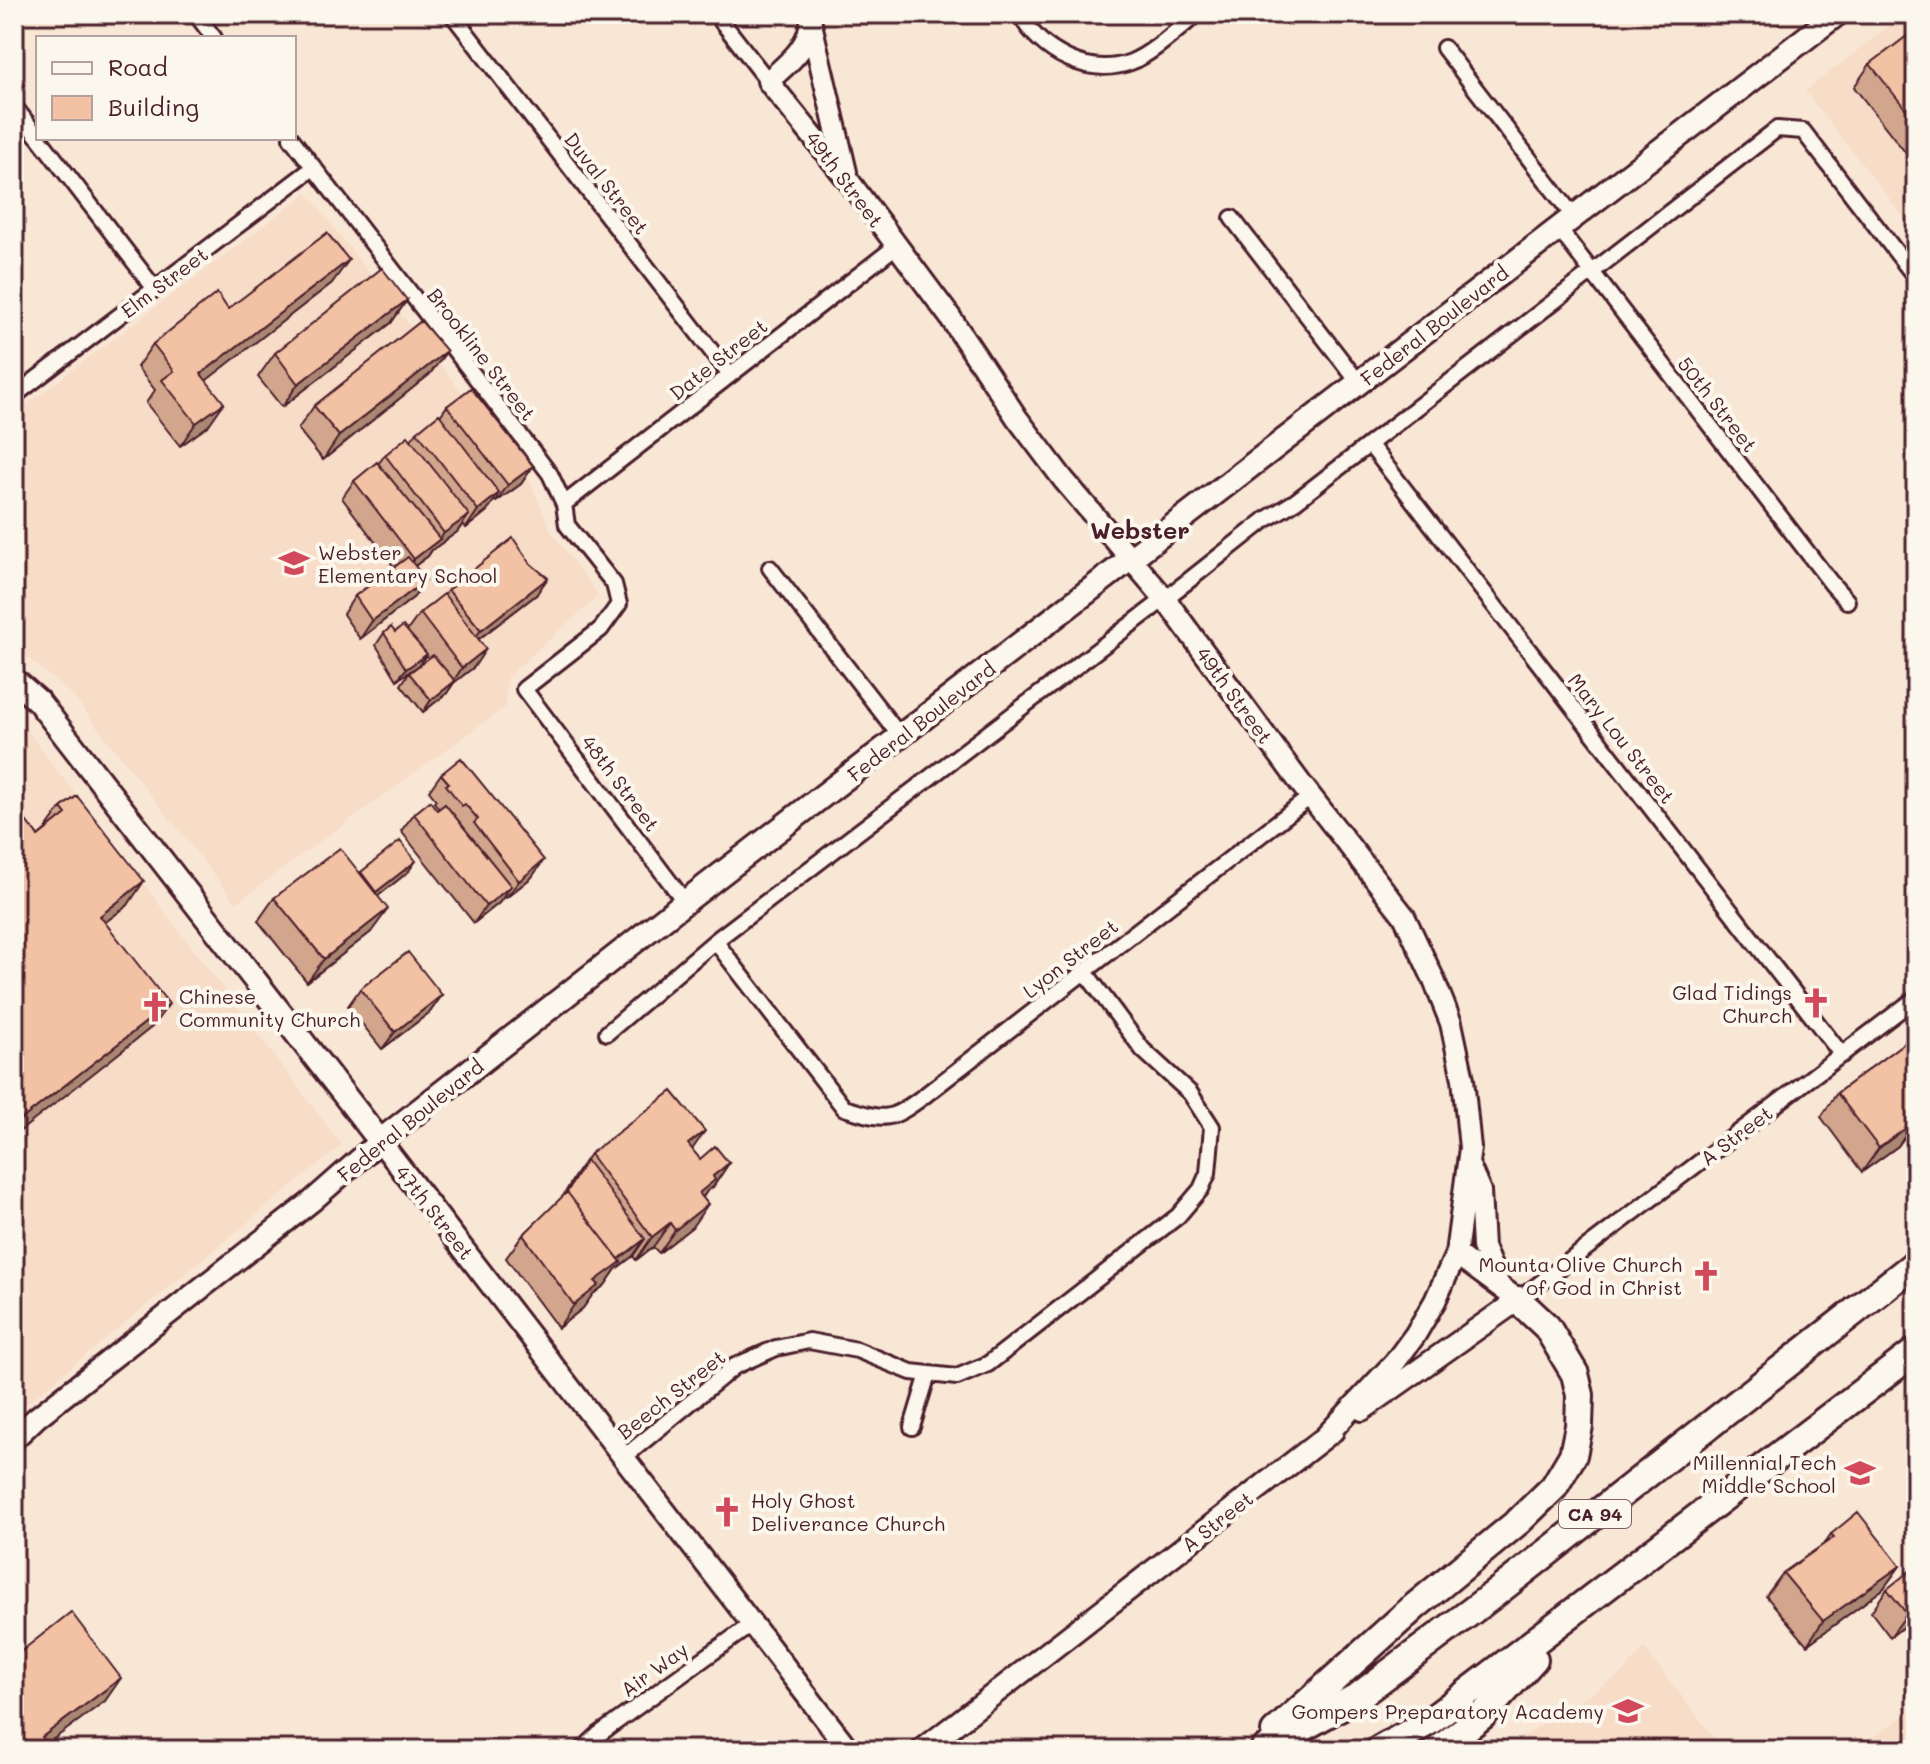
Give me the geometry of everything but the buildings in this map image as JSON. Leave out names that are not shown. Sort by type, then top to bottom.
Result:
[{"type":"highway","name":"CA 94","points":[[1264,1750],[1360,1695],[1916,1263]]},
{"type":"highway","points":[[1254,1750],[1413,1608],[1519,1521],[1554,1487],[1573,1455],[1579,1426],[1580,1395],[1575,1374],[1547,1327],[1509,1293]]},
{"type":"highway","points":[[1379,1750],[1430,1721],[1916,1351]]},
{"type":"highway","points":[[1766,1464],[1916,1369]]},
{"type":"highway","points":[[1438,1750],[1483,1715],[1578,1610]]},
{"type":"main road","name":"Federal Boulevard","points":[[380,1141],[685,902],[1837,14]]},
{"type":"main road","name":"47th Street","points":[[14,680],[38,701],[65,734],[380,1141]]},
{"type":"street","points":[[196,14],[212,36]]},
{"type":"street","name":"Duval Street","points":[[452,14],[730,375]]},
{"type":"street","name":"49th Street","points":[[716,14],[848,180],[950,317],[1020,422],[1063,479],[1165,599],[1310,797],[1404,916],[1433,978],[1451,1023],[1463,1079],[1470,1148],[1456,1254],[1435,1301],[1415,1335],[1395,1362],[1324,1438]]},
{"type":"street","points":[[1020,14],[1050,49],[1073,60],[1103,66],[1133,61],[1197,14]]},
{"type":"street","points":[[768,81],[804,45],[811,21]]},
{"type":"street","points":[[811,21],[848,180]]},
{"type":"street","name":"50th Street","points":[[1444,48],[1566,223],[1592,274],[1847,601]]},
{"type":"street","points":[[14,106],[36,134]]},
{"type":"street","points":[[607,1033],[715,941],[1265,520],[1296,501],[1370,445],[1777,129],[1803,131],[1916,278]]},
{"type":"street","points":[[40,140],[155,289]]},
{"type":"street","name":"Brookline Street","points":[[292,140],[550,474],[564,504],[567,525],[614,584],[619,604],[601,629],[524,689]]},
{"type":"street","name":"Elm Street","points":[[14,396],[313,168]]},
{"type":"street","points":[[1232,218],[1359,383]]},
{"type":"street","name":"Date Street","points":[[564,504],[895,247]]},
{"type":"street","name":"Mary Lou Street","points":[[1370,445],[1842,1055]]},
{"type":"street","points":[[770,568],[900,736]]},
{"type":"street","name":"48th Street","points":[[524,689],[685,902]]},
{"type":"street","name":"Lyon Street","points":[[715,941],[844,1108],[874,1117],[890,1118],[903,1112],[1310,797]]},
{"type":"street","name":"Beech Street","points":[[623,1458],[735,1366],[776,1348],[809,1341],[857,1350],[911,1372],[957,1377],[988,1364],[1178,1216],[1201,1189],[1208,1173],[1212,1127],[1190,1093],[1143,1050],[1085,972]]},
{"type":"street","name":"A Street","points":[[922,1750],[1509,1293],[1842,1055],[1916,998]]},
{"type":"street","name":"Federal Boulevard","points":[[14,1439],[36,1418],[312,1201],[380,1141]]},
{"type":"street","name":"47th Street","points":[[380,1141],[849,1750]]},
{"type":"street","points":[[1468,1164],[1480,1191],[1483,1247],[1509,1293]]},
{"type":"street","points":[[1456,1254],[1509,1293]]},
{"type":"street","points":[[912,1427],[928,1374]]},
{"type":"street","name":"Air Way","points":[[582,1750],[598,1735],[752,1624]]},
{"type":"shaded area","points":[[1904,14],[1916,14],[1916,233],[1805,91]]},
{"type":"shaded area","name":"Webster Elementary School","points":[[307,193],[529,479],[551,531],[599,596],[507,677],[505,707],[236,903],[71,694],[14,646],[14,414]]},
{"type":"shaded area","points":[[14,720],[25,728],[342,1145],[14,1414]]},
{"type":"shaded area","name":"Gompers Preparatory Academy","points":[[1644,1648],[1724,1750],[1502,1750],[1623,1673]]},
{"type":"shaded area","points":[[1916,1707],[1916,1750],[1850,1750],[1864,1744]]},
{"type":"place","name":"Webster Elementary School","points":[[294,563]]},
{"type":"place","name":"Glad Tidings Church","points":[[1816,1003]]},
{"type":"place","name":"Chinese Community Church","points":[[155,1007]]},
{"type":"place","name":"Mounta Olive Church of God in Christ","points":[[1706,1276]]},
{"type":"place","name":"Millennial Tech Middle School","points":[[1860,1473]]},
{"type":"place","name":"Holy Ghost Deliverance Church","points":[[727,1512]]},
{"type":"place","name":"Gompers Preparatory Academy","points":[[1628,1711]]},
{"type":"district","name":"Webster","points":[[1140,529]]}]
